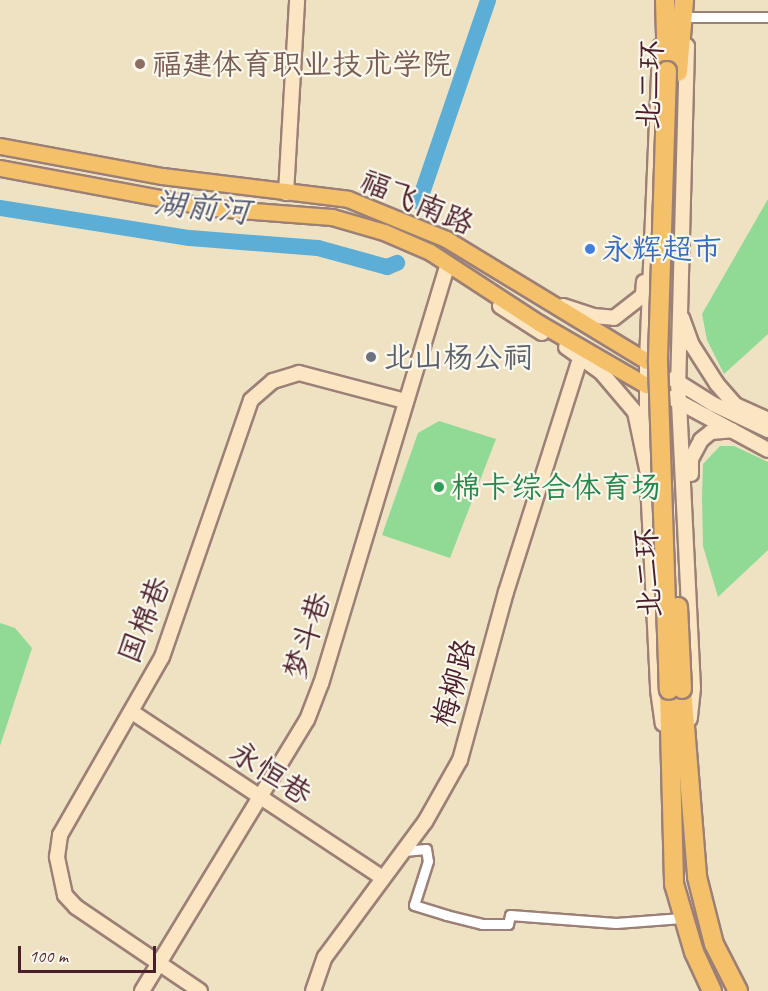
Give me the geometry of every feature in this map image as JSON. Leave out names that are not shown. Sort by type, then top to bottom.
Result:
[{"type":"highway","name":"北二环","points":[[673,72],[684,6]]},
{"type":"highway","name":"北二环","points":[[665,7],[673,72],[669,363],[675,689],[668,749],[674,884],[682,918],[712,991]]},
{"type":"highway","name":"北二环","points":[[675,689],[687,742],[697,877],[714,944],[738,991]]},
{"type":"main road","name":"福飞南路","points":[[0,146],[162,176],[348,199],[425,228],[556,303],[647,362]]},
{"type":"main road","name":"福飞南路","points":[[0,168],[213,208],[332,217],[384,232],[448,264],[646,385]]},
{"type":"street","points":[[286,193],[297,0]]},
{"type":"street","points":[[687,742],[693,688],[678,401],[688,73],[684,6],[768,17]]},
{"type":"street","points":[[665,7],[657,71],[647,362],[647,469],[658,690],[668,749]]},
{"type":"street","points":[[556,303],[593,316],[614,318],[643,295],[654,208]]},
{"type":"street","points":[[651,262],[682,263]]},
{"type":"street","points":[[448,264],[520,320],[581,356],[601,372],[635,412],[647,469]]},
{"type":"street","name":"梦斗巷","points":[[142,991],[299,735],[321,684],[448,264]]},
{"type":"street","points":[[680,313],[692,345],[717,384],[735,405],[768,420]]},
{"type":"street","name":"梅柳路","points":[[313,991],[325,957],[447,787],[460,760],[506,592],[581,356]]},
{"type":"street","name":"福飞南路","points":[[647,362],[678,382],[768,430]]},
{"type":"street","name":"国棉巷","points":[[158,964],[76,907],[65,895],[57,857],[60,835],[69,815],[132,712],[162,657],[183,604],[230,450],[251,400],[273,381],[299,373],[405,401]]},
{"type":"street","name":"福飞南路","points":[[646,385],[768,450]]},
{"type":"street","points":[[688,588],[694,571],[691,459],[711,432],[732,430]]},
{"type":"street","points":[[650,521],[684,519]]},
{"type":"street","name":"永恒巷","points":[[132,712],[381,878]]},
{"type":"street","points":[[403,851],[426,849],[428,861],[414,906],[446,915],[491,924],[508,924],[510,915],[616,924],[682,918]]},
{"type":"street","points":[[158,964],[200,991]]},
{"type":"green space","points":[[768,199],[768,334],[724,374],[707,340],[702,314]]},
{"type":"green space","name":"棉卡综合体育场","points":[[439,421],[496,439],[450,558],[382,535],[418,433]]},
{"type":"green space","points":[[720,446],[734,446],[768,462],[768,550],[718,597],[703,546],[702,496],[703,464]]},
{"type":"green space","points":[[0,623],[15,628],[32,648],[0,746]]},
{"type":"waterway","name":"湖前河","points":[[419,202],[488,0]]},
{"type":"waterway","name":"湖前河","points":[[0,208],[190,238],[318,248],[387,267],[397,263]]},
{"type":"place","name":"福建体育职业技术学院","points":[[140,64]]},
{"type":"place","name":"永辉超市","points":[[590,249]]},
{"type":"place","name":"北山杨公祠","points":[[371,357]]},
{"type":"place","name":"棉卡综合体育场","points":[[439,487]]}]
